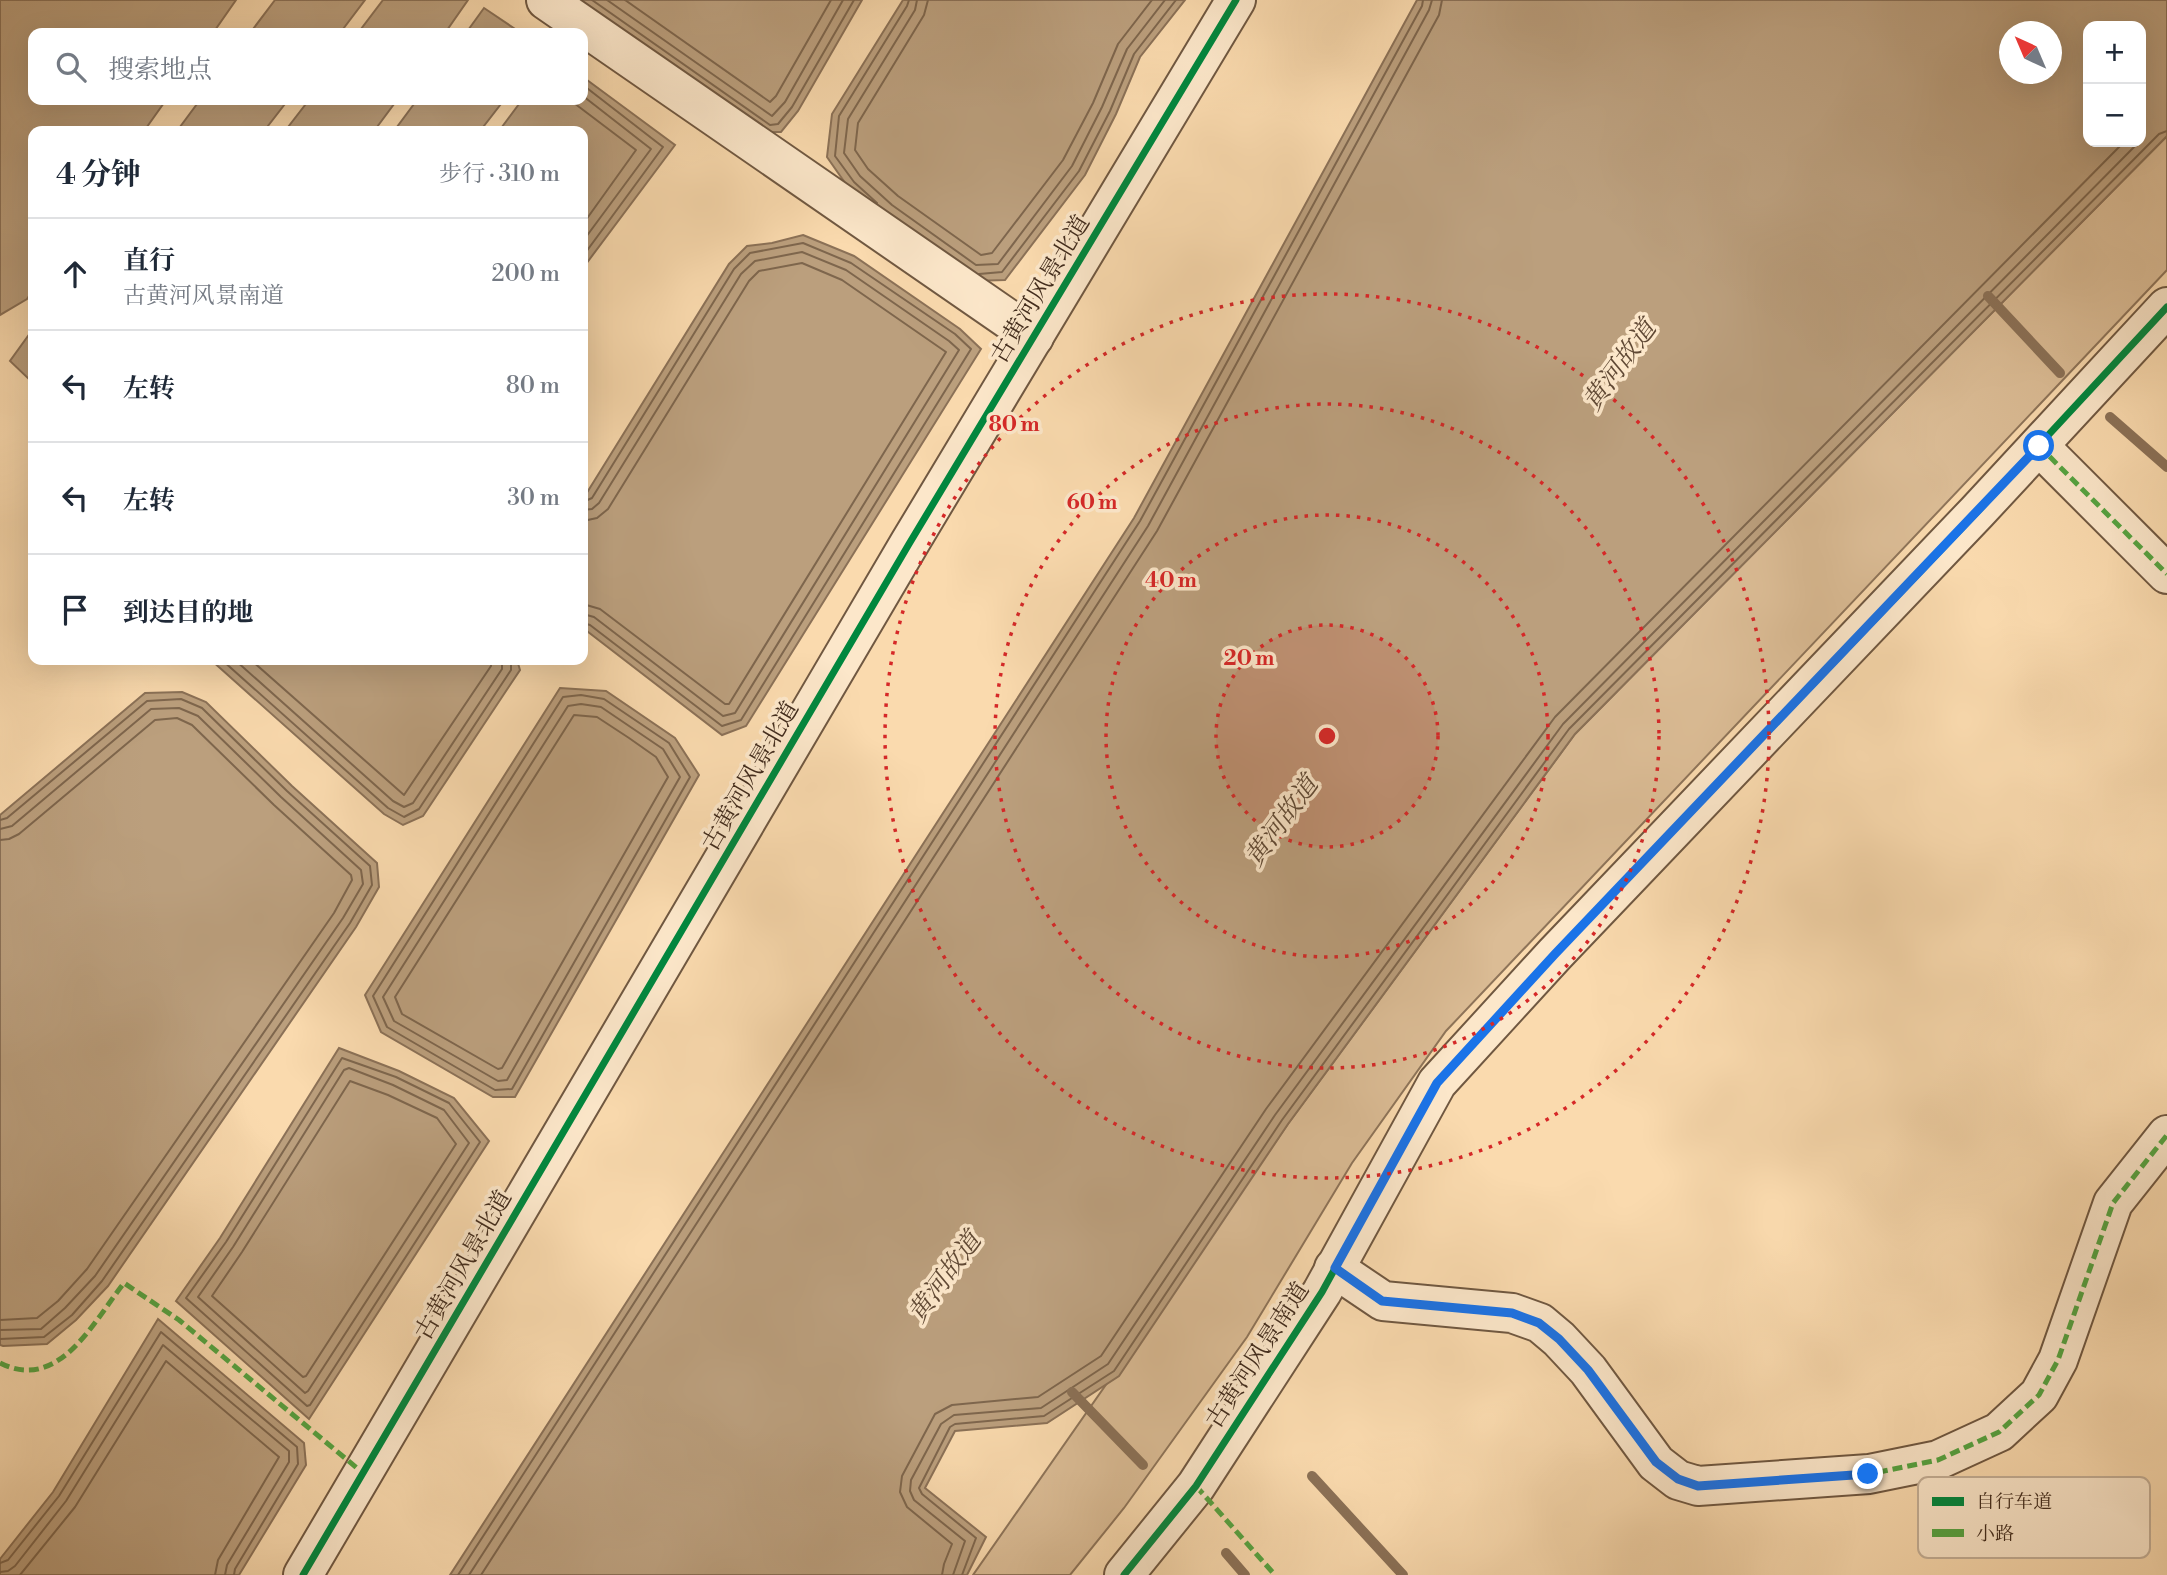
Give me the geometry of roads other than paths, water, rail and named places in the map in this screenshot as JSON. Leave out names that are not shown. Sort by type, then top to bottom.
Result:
[{"type":"street","points":[[546,0],[587,28]]},
{"type":"street","name":"古黄河风景北道","points":[[303,1575],[901,556],[1236,0]]},
{"type":"street","points":[[588,29],[1034,337]]},
{"type":"street","name":"古黄河风景南道","points":[[1124,1575],[1196,1486],[1335,1268],[1437,1083],[1555,954],[2039,446],[2167,307]]},
{"type":"street","points":[[2039,446],[2167,574]]},
{"type":"street","points":[[1335,1268],[1382,1301],[1512,1313],[1539,1323],[1559,1339],[1588,1370],[1656,1462],[1678,1479],[1698,1486],[1868,1474],[1938,1460],[1999,1432],[2039,1395],[2059,1360],[2113,1203],[2167,1135]]},
{"type":"water","points":[[0,0],[236,0],[216,28],[28,28],[28,105],[162,105],[148,126],[28,126],[28,298],[0,315]]},
{"type":"water","points":[[275,0],[365,0],[344,28],[254,28]]},
{"type":"water","points":[[383,0],[468,0],[448,28],[362,28]]},
{"type":"water","points":[[580,0],[862,0],[798,111],[781,132],[767,132]]},
{"type":"water","points":[[903,0],[1185,0],[1140,57],[1116,114],[1085,175],[1005,280],[972,281],[848,187],[827,157],[832,114]]},
{"type":"water","name":"黄河故道","points":[[1417,0],[2167,0],[2167,136],[1575,734],[1288,1124],[1119,1376],[1047,1423],[955,1431],[925,1488],[986,1537],[967,1575],[450,1575],[1134,518]]},
{"type":"water","points":[[484,8],[514,28],[470,28]]},
{"type":"water","points":[[588,81],[675,145],[588,261],[588,126],[503,126],[518,105],[588,105]]},
{"type":"water","points":[[196,105],[284,105],[268,126],[181,126]]},
{"type":"water","points":[[305,105],[393,105],[378,126],[289,126]]},
{"type":"water","points":[[413,105],[500,105],[484,126],[398,126]]},
{"type":"water","points":[[803,235],[854,256],[960,329],[981,349],[746,726],[722,735],[588,632],[588,491],[729,264],[747,246]]},
{"type":"water","points":[[28,336],[28,378],[10,361]]},
{"type":"water","points":[[217,665],[518,665],[520,670],[423,816],[403,825],[384,814]]},
{"type":"water","points":[[560,688],[606,691],[675,738],[699,775],[515,1097],[493,1097],[381,1032],[365,995]]},
{"type":"water","points":[[182,692],[206,702],[292,786],[377,863],[379,887],[356,927],[108,1286],[76,1320],[47,1344],[3,1346],[0,1345],[0,815],[145,693]]},
{"type":"water","points":[[339,1048],[399,1071],[454,1098],[489,1141],[309,1419],[176,1301],[220,1238]]},
{"type":"water","points":[[158,1319],[304,1443],[306,1465],[239,1575],[0,1575],[0,1559],[53,1492]]},
{"type":"waterway","points":[[1988,296],[2060,373]]},
{"type":"waterway","points":[[2110,417],[2167,467]]},
{"type":"waterway","points":[[1072,1392],[1143,1465]]},
{"type":"waterway","points":[[1312,1476],[1403,1575]]},
{"type":"waterway","points":[[1226,1553],[1245,1575]]}]
